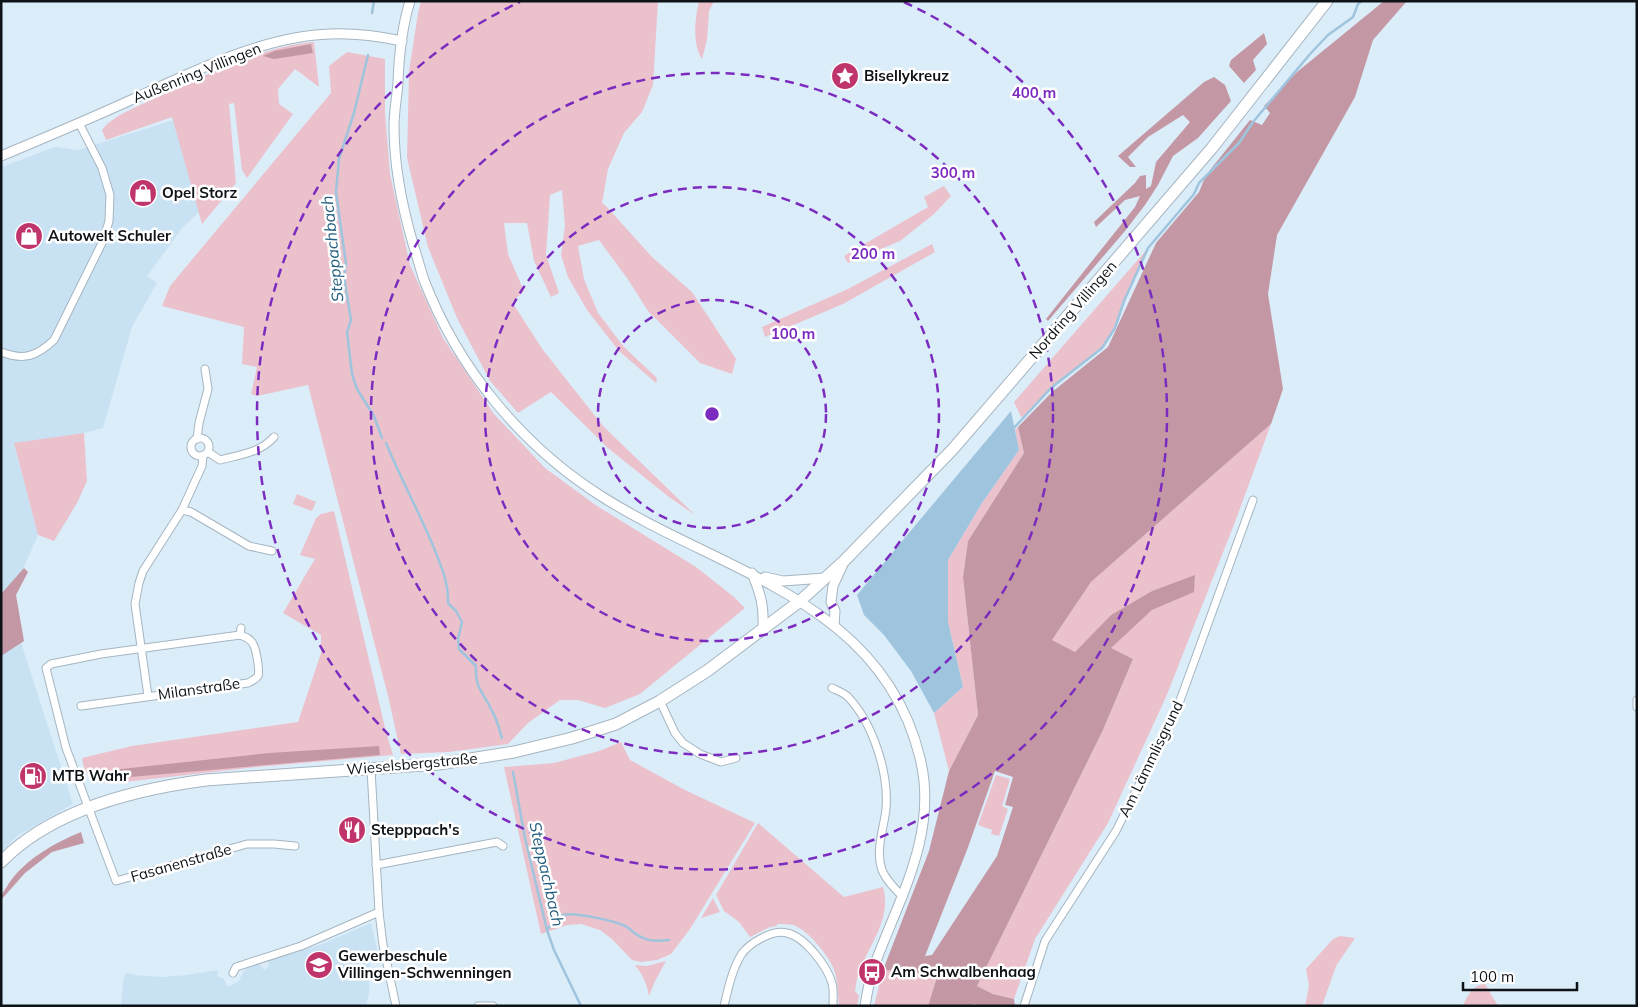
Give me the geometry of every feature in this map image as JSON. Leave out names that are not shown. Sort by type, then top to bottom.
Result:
[{"type":"main road","name":"Nordring Villingen","points":[[800,601],[844,561],[953,448],[1212,148],[1327,1]]},
{"type":"main road","name":"Wieselsbergstraße","points":[[1,862],[27,840],[53,824],[87,808],[172,784],[448,763],[491,756],[562,740],[616,724],[660,702],[707,671],[800,601]]},
{"type":"street","points":[[410,1],[402,42],[394,125],[398,178],[409,230],[424,278],[456,346],[496,402],[531,442],[560,466],[598,494],[636,518],[752,574],[800,601],[866,653],[888,681],[906,714],[921,758],[925,816],[916,858],[903,897],[872,972],[865,1006]]},
{"type":"street","name":"Außenring Villingen","points":[[1,156],[223,59],[279,41],[329,34],[366,35],[402,42]]},
{"type":"street","points":[[1,352],[12,356],[28,356],[42,351],[54,340],[103,241],[109,220],[110,195],[102,168],[79,123]]},
{"type":"street","points":[[197,439],[208,389],[205,369]]},
{"type":"street","points":[[142,650],[135,604],[139,583],[143,571],[182,510],[202,466],[205,453],[209,446],[207,441],[202,438],[192,442],[194,454],[205,453],[220,460],[267,446],[274,437]]},
{"type":"street","name":"Am Lämmlisgrund","points":[[1024,1006],[1045,942],[1116,831],[1178,706],[1253,500]]},
{"type":"street","points":[[182,510],[191,512],[249,546],[272,551]]},
{"type":"street","points":[[834,626],[833,586],[844,561]]},
{"type":"street","points":[[752,574],[783,581],[825,578]]},
{"type":"street","points":[[752,574],[761,596],[764,610],[763,630]]},
{"type":"street","name":"Milanstraße","points":[[81,706],[254,681],[258,676],[259,669],[253,643],[240,631],[142,650],[65,660],[51,664],[46,668],[66,748],[87,808]]},
{"type":"street","name":"Milanstraße","points":[[142,650],[148,696]]},
{"type":"street","points":[[832,688],[848,696],[870,729],[884,769],[886,807],[879,855],[882,870],[890,883],[903,897]]},
{"type":"street","points":[[1637,700],[1637,706]]},
{"type":"street","points":[[660,702],[675,733],[683,743],[700,754],[721,762],[736,758]]},
{"type":"street","points":[[371,769],[379,912],[383,946],[396,1006]]},
{"type":"street","name":"Fasanenstraße","points":[[87,808],[116,881],[247,844],[295,846]]},
{"type":"street","points":[[376,864],[497,842],[503,846]]},
{"type":"street","points":[[233,973],[236,967],[293,949],[379,912]]},
{"type":"street","points":[[724,1006],[732,977],[741,955],[753,943],[766,936],[787,932],[806,942],[821,961],[832,983],[833,1006]]},
{"type":"street","points":[[478,1006],[493,1006]]},
{"type":"shaded area","points":[[421,1],[658,1],[653,85],[642,112],[624,133],[608,169],[602,203],[652,257],[692,292],[736,359],[732,374],[700,363],[648,311],[599,240],[578,246],[584,279],[598,313],[624,347],[657,378],[656,383],[619,351],[587,310],[568,277],[561,255],[565,226],[562,190],[550,195],[546,255],[559,293],[551,297],[534,261],[527,223],[504,223],[508,254],[524,291],[512,302],[543,350],[603,426],[695,515],[669,497],[608,448],[551,392],[518,413],[490,381],[457,318],[428,247],[407,158],[409,71]]},
{"type":"shaded area","points":[[699,1],[714,1],[709,11],[707,40],[702,59],[696,38]]},
{"type":"shaded area","points":[[1384,1],[1407,1],[1373,40],[1355,97],[1277,235],[1268,294],[1283,389],[1271,424],[1091,582],[1052,640],[1075,652],[1111,615],[1152,591],[1195,575],[1194,592],[1152,610],[1111,648],[1133,659],[1103,730],[977,986],[993,994],[1014,999],[1015,1006],[979,1006],[974,1004],[972,1006],[928,1006],[938,974],[883,970],[929,851],[949,771],[978,715],[963,577],[968,541],[1024,453],[1018,427],[1052,392],[1108,347],[1156,243],[1199,192],[1206,175],[1250,120],[1262,125],[1270,113],[1264,106],[1297,72]],"holes":[[[995,771],[1013,777],[1005,805],[1013,807],[997,856],[932,955],[925,956],[967,850]]]},
{"type":"shaded area","points":[[1264,33],[1267,44],[1253,60],[1256,70],[1244,83],[1229,66],[1231,60]]},
{"type":"shaded area","points":[[314,42],[319,87],[295,69],[278,89],[279,104],[293,114],[247,178],[242,170],[234,103],[229,104],[236,183],[202,224],[172,117],[106,140],[102,130],[120,115],[136,107],[214,71],[253,56],[294,45]]},
{"type":"shaded area","points":[[311,44],[313,53],[274,59],[263,56],[274,51]]},
{"type":"shaded area","points":[[347,52],[385,59],[385,113],[390,174],[410,265],[443,338],[494,414],[545,468],[597,506],[696,567],[745,608],[640,694],[605,708],[578,700],[560,700],[528,723],[508,744],[449,752],[401,754],[388,696],[308,385],[257,396],[251,394],[257,367],[242,364],[244,327],[162,306],[170,286],[331,93],[329,66]]},
{"type":"shaded area","points":[[1214,77],[1225,85],[1231,101],[1198,138],[1173,156],[1145,205],[1048,321],[1046,319],[1135,207],[1140,196],[1125,200],[1096,227],[1094,222],[1140,176],[1146,175],[1146,189],[1151,186],[1156,162],[1190,122],[1183,115],[1148,137],[1128,157],[1136,167],[1130,167],[1118,156],[1204,82]]},
{"type":"shaded area","points":[[221,105],[230,184],[183,227],[147,276],[157,283],[132,327],[103,428],[84,433],[14,444],[38,535],[8,602],[73,804],[17,836],[1,853],[1,167],[55,147],[78,150]]},
{"type":"shaded area","points":[[944,186],[951,196],[934,214],[900,241],[848,263],[844,256],[928,207],[924,197]]},
{"type":"shaded area","points":[[932,244],[935,252],[843,304],[765,337],[762,327],[848,289]]},
{"type":"shaded area","points":[[1149,247],[1124,301],[1115,328],[1102,348],[1051,388],[1026,416],[1021,417],[1014,402]]},
{"type":"shaded area","points":[[1011,411],[1019,450],[982,503],[948,560],[948,622],[963,687],[934,713],[911,671],[884,635],[864,615],[857,595]]},
{"type":"shaded area","points":[[1271,424],[1235,522],[1166,697],[1108,823],[1035,939],[1014,999],[993,994],[977,986],[1103,730],[1133,659],[1110,648],[1152,610],[1193,592],[1195,576],[1152,591],[1111,615],[1075,652],[1052,640],[1091,582]]},
{"type":"shaded area","points":[[1018,427],[1024,453],[968,541],[963,577],[978,715],[949,771],[934,713],[963,687],[948,622],[948,560],[982,503],[1019,450],[1015,430]]},
{"type":"shaded area","points":[[84,433],[87,481],[77,503],[54,541],[38,535],[14,443]]},
{"type":"shaded area","points":[[297,494],[316,502],[312,511],[293,504]]},
{"type":"shaded area","points":[[334,511],[393,755],[257,767],[116,783],[98,781],[89,776],[82,758],[132,746],[298,722],[321,653],[321,635],[283,613],[315,559],[300,555],[316,518],[321,514]]},
{"type":"shaded area","points":[[24,568],[28,572],[16,595],[24,641],[1,656],[1,594]]},
{"type":"shaded area","points":[[621,742],[630,760],[685,790],[755,823],[690,929],[671,954],[657,960],[641,962],[632,960],[612,939],[600,930],[581,924],[567,925],[541,934],[504,767],[554,763],[599,751]]},
{"type":"shaded area","points":[[379,746],[380,755],[119,778],[112,770],[269,753]]},
{"type":"shaded area","points":[[996,775],[1010,779],[1002,806],[1008,809],[999,836],[991,834],[992,830],[978,825]]},
{"type":"shaded area","points":[[758,823],[844,897],[883,887],[885,909],[879,931],[858,974],[855,991],[859,996],[857,1006],[839,1006],[835,971],[821,949],[804,931],[793,925],[777,924],[777,926],[770,927],[750,937],[739,922],[724,911],[716,895]]},
{"type":"shaded area","points":[[81,832],[84,843],[52,852],[25,873],[1,900],[9,883],[32,859]]},
{"type":"shaded area","points":[[713,898],[720,912],[701,918]]},
{"type":"shaded area","name":"Gewerbeschule Villingen-Schwenningen","points":[[371,923],[378,953],[374,955],[370,963],[369,993],[366,1006],[121,1006],[123,982],[126,973],[161,977],[218,970],[218,977],[223,978],[228,987],[239,981],[243,972],[248,967],[259,963],[264,970],[268,967],[269,960],[322,944]]},
{"type":"shaded area","points":[[1340,936],[1355,938],[1336,966],[1322,1006],[1305,1006],[1309,986],[1306,969],[1333,939]]},
{"type":"shaded area","points":[[666,961],[649,996],[644,980],[635,965],[647,966]]},
{"type":"shaded area","points":[[883,970],[938,974],[928,1006],[874,1006]]},
{"type":"shaded area","points":[[1485,984],[1498,1006],[1463,1006],[1471,991],[1477,986]]},
{"type":"waterway","name":"Steppachbach","points":[[372,13],[374,1]]},
{"type":"waterway","points":[[1013,429],[1051,388],[1102,348],[1115,328],[1124,301],[1148,248],[1194,194],[1199,183],[1239,143],[1253,122],[1310,54],[1328,35],[1353,17],[1358,4],[1362,1]]},
{"type":"waterway","name":"Steppachbach","points":[[368,55],[354,113],[339,159],[336,192],[346,264],[344,277],[351,320],[347,332],[352,374],[357,389],[374,416],[382,438]]},
{"type":"waterway","name":"Steppachbach","points":[[386,443],[439,561],[446,582],[448,603],[456,611],[462,622],[458,639],[459,649],[476,666],[478,686],[495,717],[502,738]]},
{"type":"waterway","name":"Steppachbach","points":[[513,772],[525,838],[547,930],[554,950],[581,1006]]},
{"type":"waterway","points":[[547,930],[561,916],[568,914],[583,915],[622,925],[646,939],[654,941],[669,940]]},
{"type":"place","name":"Bisellykreuz","points":[[845,76]]},
{"type":"place","name":"Opel Storz","points":[[143,193]]},
{"type":"place","name":"Autowelt Schuler","points":[[29,236]]},
{"type":"place","name":"MTB Wahr","points":[[33,776]]},
{"type":"place","name":"Stepppach's","points":[[352,830]]},
{"type":"place","name":"Gewerbeschule Villingen-Schwenningen","points":[[319,965]]},
{"type":"place","name":"Am Schwalbenhaag","points":[[872,972]]}]
